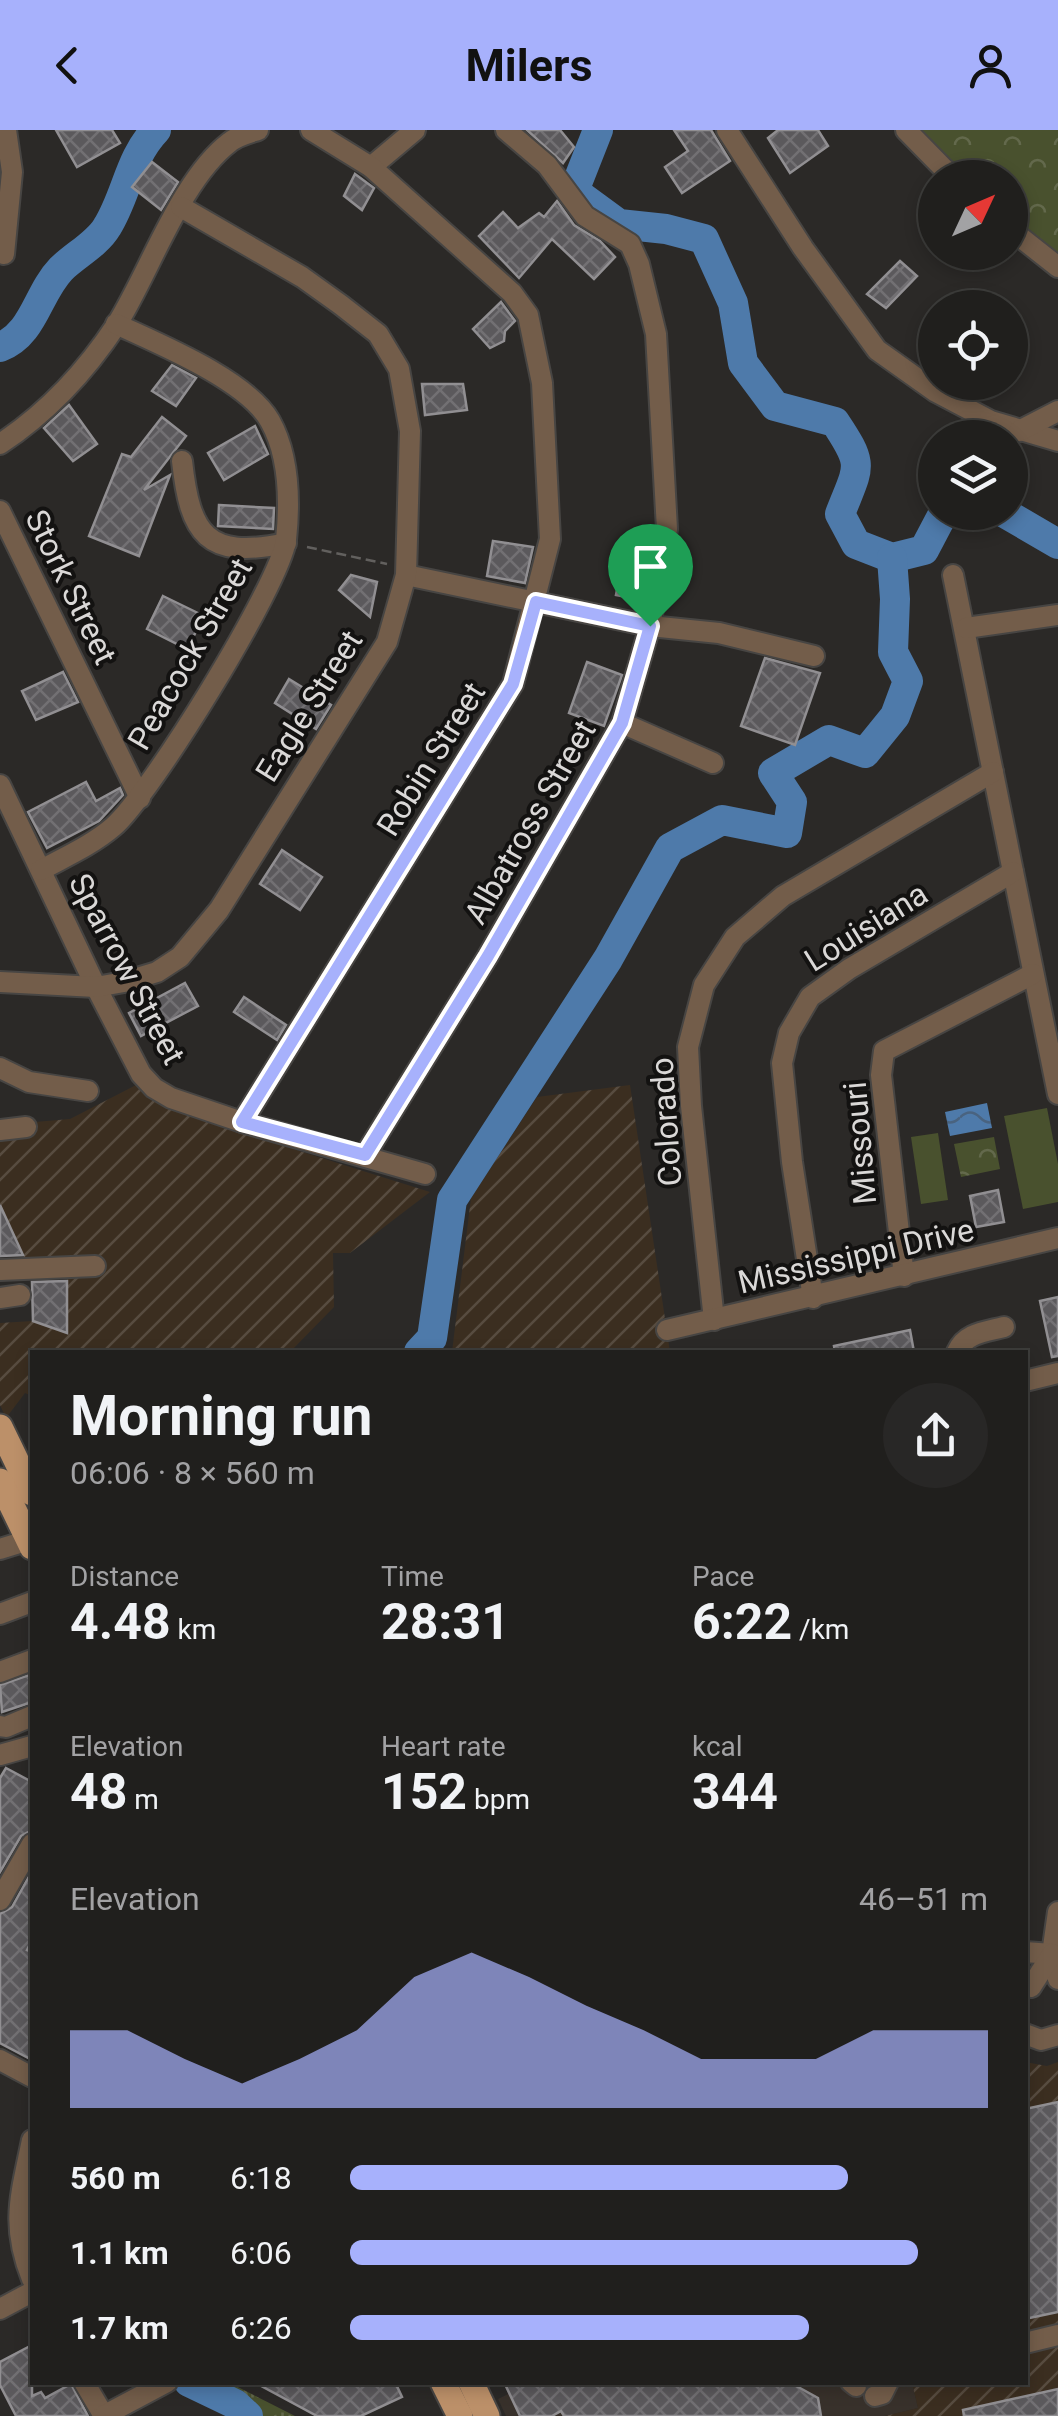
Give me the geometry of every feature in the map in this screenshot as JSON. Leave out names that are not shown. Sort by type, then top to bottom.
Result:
[{"type":"main road","points":[[0,1426],[30,1489]]},
{"type":"main road","points":[[0,1482],[30,1542]]},
{"type":"main road","points":[[444,2385],[460,2416]]},
{"type":"main road","points":[[472,2385],[487,2416]]},
{"type":"street","points":[[4,254],[12,172],[6,130]]},
{"type":"street","points":[[0,444],[29,425],[74,382],[116,324],[206,166],[232,140],[258,130]]},
{"type":"street","name":"Robin Street","points":[[242,1122],[513,684],[550,539],[542,383],[528,315],[512,293],[371,168],[311,130]]},
{"type":"street","points":[[371,168],[414,130]]},
{"type":"street","name":"Albatross Street","points":[[365,1155],[488,956],[622,723],[650,626],[667,530],[656,334],[639,264],[630,244],[586,216],[548,166],[506,130]]},
{"type":"street","points":[[906,130],[935,160]]},
{"type":"street","points":[[729,131],[802,248],[877,350],[936,392],[989,420]]},
{"type":"street","name":"Eagle Street","points":[[0,982],[96,986],[157,972],[180,957],[218,910],[387,642],[406,575],[410,431],[399,369],[378,334],[302,277],[181,206]]},
{"type":"street","points":[[1028,243],[1058,267]]},
{"type":"street","name":"Peacock Street","points":[[41,870],[114,827],[140,798],[257,610],[286,544],[285,459],[268,418],[236,386],[116,324]]},
{"type":"street","points":[[1028,426],[1058,411]]},
{"type":"street","points":[[1028,433],[1058,441]]},
{"type":"street","points":[[182,461],[187,505],[197,529],[221,546],[261,549],[286,544]]},
{"type":"street","name":"Stork Street","points":[[0,511],[140,798]]},
{"type":"street","points":[[406,575],[650,626],[719,632],[814,656]]},
{"type":"street","points":[[953,575],[1058,1094]]},
{"type":"street","points":[[966,628],[1058,615]]},
{"type":"street","points":[[622,723],[713,763]]},
{"type":"street","name":"Colorado","points":[[714,1320],[690,1106],[688,1047],[704,985],[736,937],[782,896],[993,772]]},
{"type":"street","name":"Sparrow Street","points":[[0,785],[96,986],[141,1074],[154,1088],[171,1098],[242,1122],[425,1174]]},
{"type":"street","name":"Louisiana","points":[[813,1298],[792,1162],[782,1063],[790,1033],[810,997],[1013,872]]},
{"type":"street","name":"Missouri","points":[[904,1276],[880,1076],[884,1052],[1033,974]]},
{"type":"street","points":[[0,1068],[29,1082],[88,1091]]},
{"type":"street","points":[[0,1130],[26,1127]]},
{"type":"street","name":"Mississippi Drive","points":[[667,1330],[1058,1238]]},
{"type":"street","points":[[0,1270],[95,1266]]},
{"type":"street","points":[[958,1350],[970,1336],[1004,1327]]},
{"type":"street","points":[[1028,1380],[1058,1373]]},
{"type":"street","points":[[0,1549],[30,1544]]},
{"type":"street","points":[[0,1614],[30,1603]]},
{"type":"street","points":[[0,1672],[30,1661]]},
{"type":"street","points":[[0,1726],[30,1717]]},
{"type":"street","points":[[0,1754],[30,1746]]},
{"type":"street","points":[[0,1900],[30,1848]]},
{"type":"street","points":[[1058,1912],[1052,1954],[1058,1979]]},
{"type":"street","points":[[1028,1952],[1052,1954]]},
{"type":"street","points":[[1028,1989],[1052,1954]]},
{"type":"street","points":[[1028,1989],[1047,1986],[1058,1991]]},
{"type":"street","points":[[1028,2036],[1042,2040],[1057,2036]]},
{"type":"street","points":[[0,2060],[30,2076]]},
{"type":"street","points":[[30,2150],[18,2210],[21,2251],[30,2274]]},
{"type":"street","points":[[0,2309],[30,2293]]},
{"type":"street","points":[[1028,2343],[1058,2335]]},
{"type":"street","points":[[86,2385],[104,2416],[161,2385]]},
{"type":"path","points":[[286,544],[383,562],[406,575]]},
{"type":"shaded area","points":[[140,1083],[166,1105],[191,1117],[430,1192],[350,1253],[333,1253],[334,1307],[292,1350],[30,1350],[30,1395],[25,1393],[6,1418],[0,1405],[0,1323],[33,1321],[67,1332],[67,1263],[27,1263],[0,1205],[0,1125],[70,1119]]},
{"type":"shaded area","points":[[630,1085],[670,1350],[452,1350],[471,1198],[537,1097]]},
{"type":"shaded area","points":[[1058,2062],[1058,2416],[885,2416],[918,2408],[912,2385],[1028,2385],[1028,2063],[1047,2066]]},
{"type":"shaded area","points":[[526,2385],[913,2385],[918,2408],[885,2416],[506,2416],[498,2399]]},
{"type":"green space","points":[[916,130],[1058,130],[1058,256],[1028,234],[1028,160],[945,160]]},
{"type":"green space","points":[[1047,1108],[1058,1164],[1058,1202],[1023,1209],[1004,1116]]},
{"type":"green space","points":[[938,1133],[948,1200],[921,1204],[911,1137]]},
{"type":"green space","points":[[994,1137],[1000,1169],[961,1177],[954,1144]]},
{"type":"green space","points":[[205,2385],[234,2385],[295,2416],[254,2416],[238,2401]]},
{"type":"water","points":[[987,1103],[992,1128],[950,1136],[945,1112]]},
{"type":"building","points":[[56,130],[112,130],[120,143],[77,167]]},
{"type":"building","points":[[527,130],[560,130],[574,147],[563,163]]},
{"type":"building","points":[[674,130],[711,130],[730,161],[682,193],[665,167],[688,151]]},
{"type":"building","points":[[778,130],[818,130],[828,146],[790,173],[768,138]]},
{"type":"building","points":[[152,162],[178,182],[161,210],[132,187]]},
{"type":"building","points":[[355,174],[374,188],[362,210],[344,196]]},
{"type":"building","points":[[557,201],[574,225],[600,241],[615,257],[594,279],[552,239],[519,278],[479,236],[503,212],[518,228],[539,213],[544,217]]},
{"type":"building","points":[[900,261],[917,276],[886,308],[867,294]]},
{"type":"building","points":[[501,302],[515,321],[505,331],[504,341],[490,348],[473,329]]},
{"type":"building","points":[[172,365],[196,378],[176,406],[152,391]]},
{"type":"building","points":[[422,384],[463,384],[467,410],[425,415]]},
{"type":"building","points":[[69,405],[97,444],[73,461],[44,428]]},
{"type":"building","points":[[162,417],[186,436],[144,490],[170,475],[139,556],[89,536],[122,454],[131,457]]},
{"type":"building","points":[[255,426],[268,454],[224,480],[208,453]]},
{"type":"building","points":[[219,505],[274,508],[273,529],[218,526]]},
{"type":"building","points":[[493,541],[533,547],[525,583],[487,576]]},
{"type":"building","points":[[621,568],[645,572],[641,600],[616,595]]},
{"type":"building","points":[[351,575],[377,582],[370,617],[339,590]]},
{"type":"building","points":[[163,596],[204,616],[187,649],[147,629]]},
{"type":"building","points":[[765,658],[820,673],[795,745],[741,726]]},
{"type":"building","points":[[587,662],[622,675],[604,726],[569,713]]},
{"type":"building","points":[[63,672],[78,702],[36,720],[22,691]]},
{"type":"building","points":[[289,679],[331,705],[316,729],[275,703]]},
{"type":"building","points":[[86,782],[96,801],[120,788],[123,795],[99,821],[47,848],[28,812]]},
{"type":"building","points":[[282,850],[322,877],[300,910],[260,884]]},
{"type":"building","points":[[185,983],[198,1006],[141,1036],[129,1013]]},
{"type":"building","points":[[244,997],[286,1025],[277,1040],[234,1012]]},
{"type":"building","points":[[998,1190],[1004,1222],[976,1227],[970,1196]]},
{"type":"building","points":[[0,1205],[23,1255],[0,1256]]},
{"type":"building","points":[[67,1281],[67,1333],[33,1321],[32,1282]]},
{"type":"building","points":[[1058,1297],[1058,1356],[1052,1357],[1040,1301]]},
{"type":"building","points":[[910,1330],[914,1350],[835,1350],[834,1346]]},
{"type":"building","points":[[30,1675],[30,1703],[2,1712],[0,1685]]},
{"type":"building","points":[[6,1768],[30,1781],[30,1831],[21,1836],[0,1872],[0,1778]]},
{"type":"building","points":[[30,1875],[30,2059],[0,2043],[0,1914],[12,1907]]},
{"type":"building","points":[[1058,2102],[1058,2312],[1028,2318],[1028,2108]]},
{"type":"building","points":[[30,2346],[32,2396],[41,2392],[45,2398],[72,2385],[88,2416],[16,2416],[0,2385],[0,2362]]},
{"type":"building","points":[[260,2385],[396,2385],[402,2397],[361,2416],[317,2416]]},
{"type":"building","points":[[505,2385],[794,2385],[818,2398],[821,2416],[564,2416],[561,2411],[552,2416],[520,2416]]},
{"type":"building","points":[[1058,2389],[1058,2416],[964,2416],[963,2410]]},
{"type":"waterway","points":[[0,347],[28,323],[61,269],[103,233],[140,152],[156,130]]},
{"type":"waterway","points":[[598,130],[574,191],[619,224],[666,229],[704,239],[733,303],[743,363],[775,406],[835,422],[851,448],[855,475],[840,514],[856,544],[892,558],[924,550],[935,530]]},
{"type":"waterway","points":[[1028,527],[1058,544]]},
{"type":"waterway","points":[[421,1350],[432,1338],[452,1200],[608,959],[670,848],[722,820],[787,833],[792,802],[773,773],[829,740],[865,753],[895,716],[908,681],[893,652],[892,558]]},
{"type":"waterway","points":[[195,2385],[235,2404],[248,2416]]},
{"type":"route","points":[[536,602],[650,626],[622,723],[488,956],[365,1155],[242,1122],[513,684],[536,602]]}]
